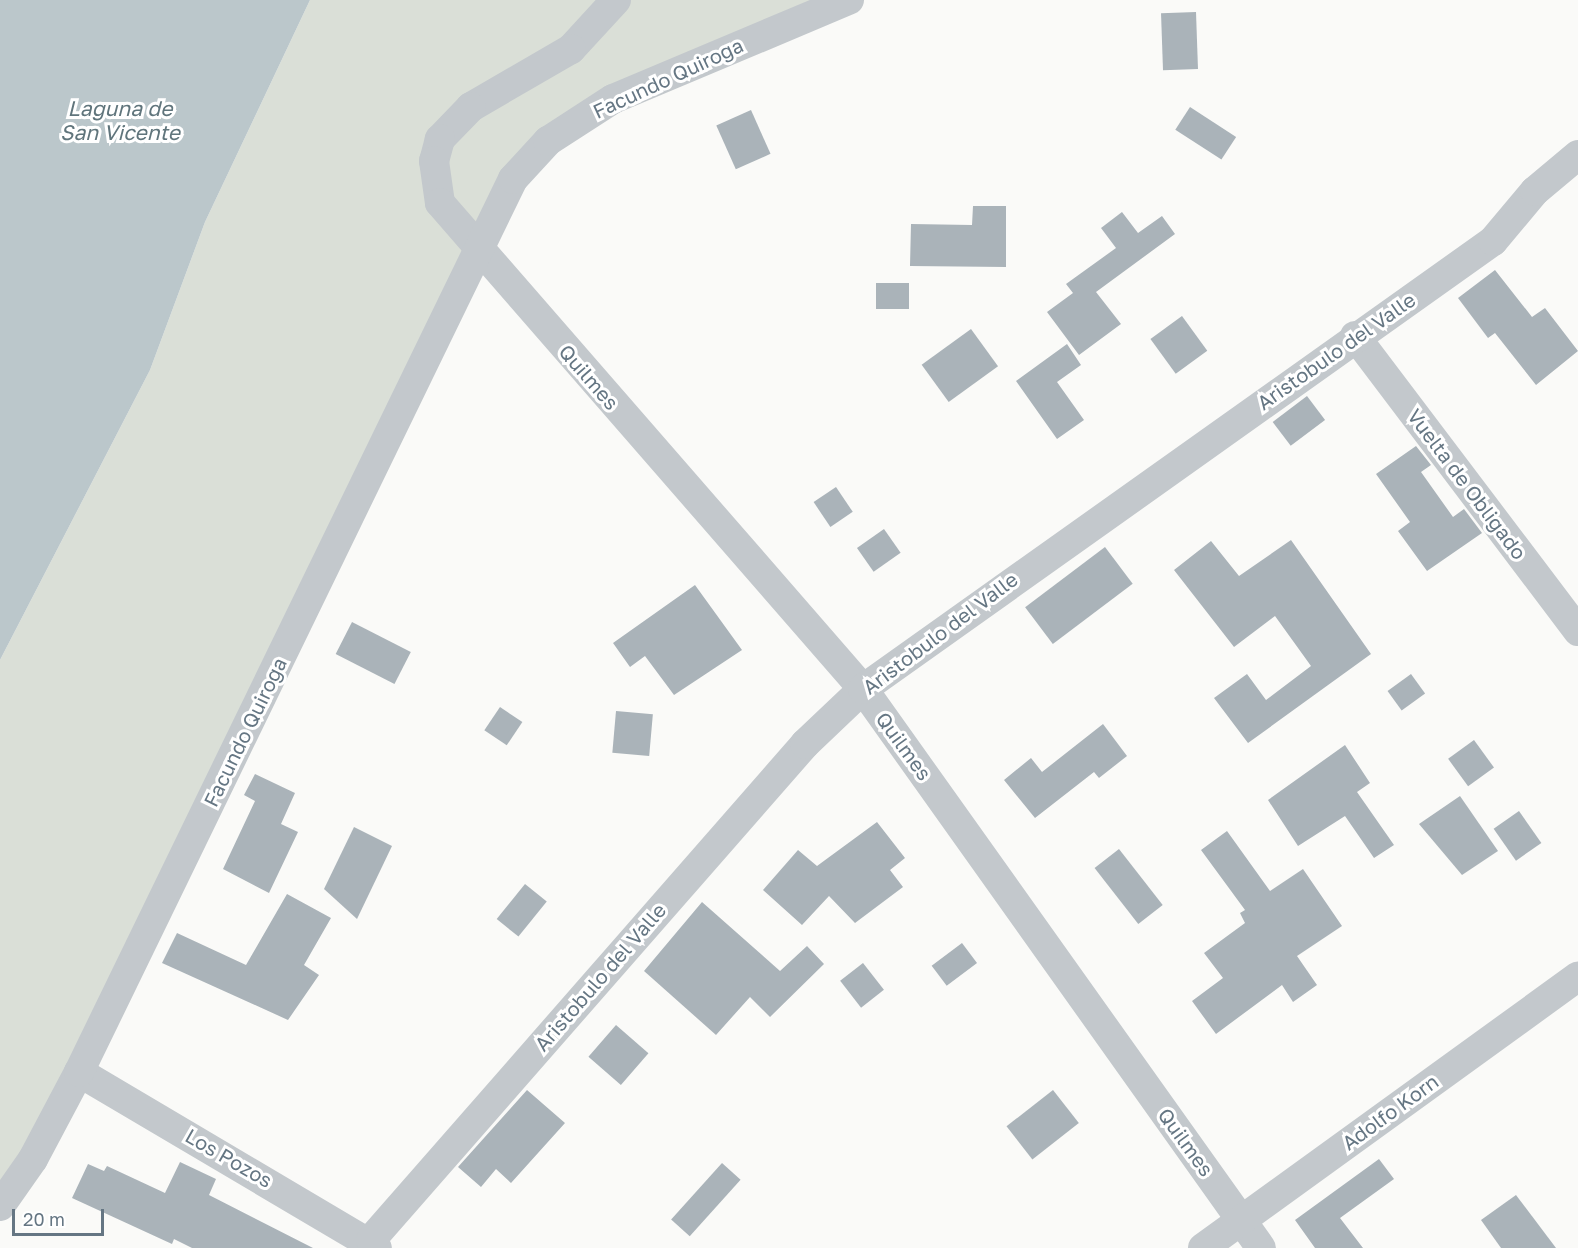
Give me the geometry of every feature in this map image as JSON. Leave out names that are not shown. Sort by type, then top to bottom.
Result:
[{"type":"street","points":[[479,253],[440,204],[434,161],[440,139],[471,107],[571,49],[615,0]]},
{"type":"street","name":"Facundo Quiroga","points":[[0,1206],[33,1159],[79,1072],[513,180],[548,141],[613,99],[849,0]]},
{"type":"street","name":"Aristobulo del Valle","points":[[374,1244],[805,744],[863,689],[1355,336],[1493,241],[1535,191],[1578,155]]},
{"type":"street","name":"Quilmes","points":[[479,253],[863,689],[1261,1248]]},
{"type":"street","name":"Vuelta de Obligado","points":[[1355,336],[1578,631]]},
{"type":"street","name":"Adolfo Korn","points":[[1203,1248],[1578,977]]},
{"type":"street","name":"Los Pozos","points":[[79,1072],[374,1244]]},
{"type":"shaded area","points":[[310,0],[849,0],[548,141],[0,1202],[0,660],[150,370],[205,222]]},
{"type":"water","name":"Laguna de San Vicente","points":[[0,0],[310,0],[205,222],[150,370],[0,660]]},
{"type":"building","points":[[1196,12],[1198,69],[1163,70],[1161,13]]},
{"type":"building","points":[[1190,107],[1236,137],[1221,160],[1175,130]]},
{"type":"building","points":[[751,110],[771,154],[736,169],[716,125]]},
{"type":"building","points":[[973,206],[1006,206],[1006,267],[910,266],[911,224],[972,225]]},
{"type":"building","points":[[1122,212],[1138,233],[1162,216],[1175,234],[1096,292],[1121,324],[1079,355],[1047,312],[1073,293],[1066,284],[1116,248],[1101,228]]},
{"type":"building","points":[[1495,270],[1532,317],[1545,308],[1578,351],[1536,385],[1495,333],[1488,338],[1458,298]]},
{"type":"building","points":[[876,283],[909,283],[909,309],[876,309]]},
{"type":"building","points":[[1182,316],[1207,351],[1176,374],[1150,339]]},
{"type":"building","points":[[971,329],[998,366],[949,402],[922,365]]},
{"type":"building","points":[[1067,344],[1081,365],[1057,382],[1084,420],[1057,439],[1016,381]]},
{"type":"building","points":[[1307,396],[1325,420],[1291,446],[1273,422]]},
{"type":"building","points":[[1416,446],[1431,465],[1421,472],[1453,517],[1464,509],[1482,533],[1427,571],[1398,531],[1410,522],[1376,474]]},
{"type":"building","points":[[836,487],[853,512],[830,527],[814,502]]},
{"type":"building","points":[[884,529],[901,553],[874,572],[857,548]]},
{"type":"building","points":[[1291,540],[1371,654],[1248,743],[1214,698],[1247,674],[1266,700],[1311,666],[1275,616],[1234,647],[1174,570],[1211,541],[1239,576]]},
{"type":"building","points":[[1105,547],[1133,584],[1053,644],[1025,607]]},
{"type":"building","points":[[695,585],[742,650],[674,695],[645,656],[630,667],[613,643]]},
{"type":"building","points":[[352,622],[411,652],[394,684],[336,654]]},
{"type":"building","points":[[1411,674],[1425,693],[1402,710],[1388,691]]},
{"type":"building","points":[[500,707],[522,722],[507,745],[484,730]]},
{"type":"building","points":[[616,711],[653,714],[649,756],[612,753]]},
{"type":"building","points":[[1103,724],[1127,756],[1099,778],[1094,772],[1035,818],[1004,780],[1031,758],[1042,772]]},
{"type":"building","points":[[1474,740],[1494,768],[1468,786],[1448,759]]},
{"type":"building","points":[[1345,745],[1370,783],[1357,792],[1394,845],[1374,858],[1345,816],[1298,846],[1268,800]]},
{"type":"building","points":[[255,774],[295,793],[281,824],[298,832],[269,893],[223,869],[255,801],[244,795]]},
{"type":"building","points":[[1460,796],[1498,851],[1462,875],[1419,824]]},
{"type":"building","points":[[1519,811],[1541,843],[1516,861],[1494,829]]},
{"type":"building","points":[[877,822],[905,858],[890,870],[903,887],[855,923],[829,896],[802,925],[763,890],[798,850],[817,866]]},
{"type":"building","points":[[354,827],[392,846],[357,919],[324,889]]},
{"type":"building","points":[[1227,831],[1270,891],[1303,869],[1342,926],[1297,956],[1317,985],[1293,1002],[1282,985],[1216,1034],[1192,1001],[1223,978],[1204,953],[1245,923],[1240,913],[1245,910],[1201,850]]},
{"type":"building","points":[[1119,849],[1163,905],[1138,924],[1095,868]]},
{"type":"building","points":[[525,884],[547,902],[518,937],[497,919]]},
{"type":"building","points":[[287,894],[331,918],[304,965],[319,975],[288,1020],[162,963],[177,933],[246,965]]},
{"type":"building","points":[[702,902],[780,971],[807,946],[824,964],[770,1017],[750,997],[716,1035],[644,971]]},
{"type":"building","points":[[962,943],[977,963],[947,986],[932,966]]},
{"type":"building","points":[[863,963],[884,990],[861,1008],[840,981]]},
{"type":"building","points":[[616,1025],[648,1053],[621,1085],[588,1057]]},
{"type":"building","points":[[527,1090],[565,1123],[511,1183],[496,1169],[481,1187],[458,1167]]},
{"type":"building","points":[[1053,1090],[1079,1123],[1032,1159],[1007,1126]]},
{"type":"building","points":[[1379,1159],[1394,1179],[1340,1218],[1363,1248],[1315,1248],[1295,1220]]},
{"type":"building","points":[[180,1162],[216,1179],[209,1195],[313,1248],[192,1248],[174,1239],[172,1244],[72,1198],[88,1164],[104,1171],[107,1166],[165,1193]]},
{"type":"building","points":[[722,1163],[741,1180],[690,1236],[671,1219]]},
{"type":"building","points":[[1516,1195],[1556,1248],[1501,1248],[1481,1220]]}]
